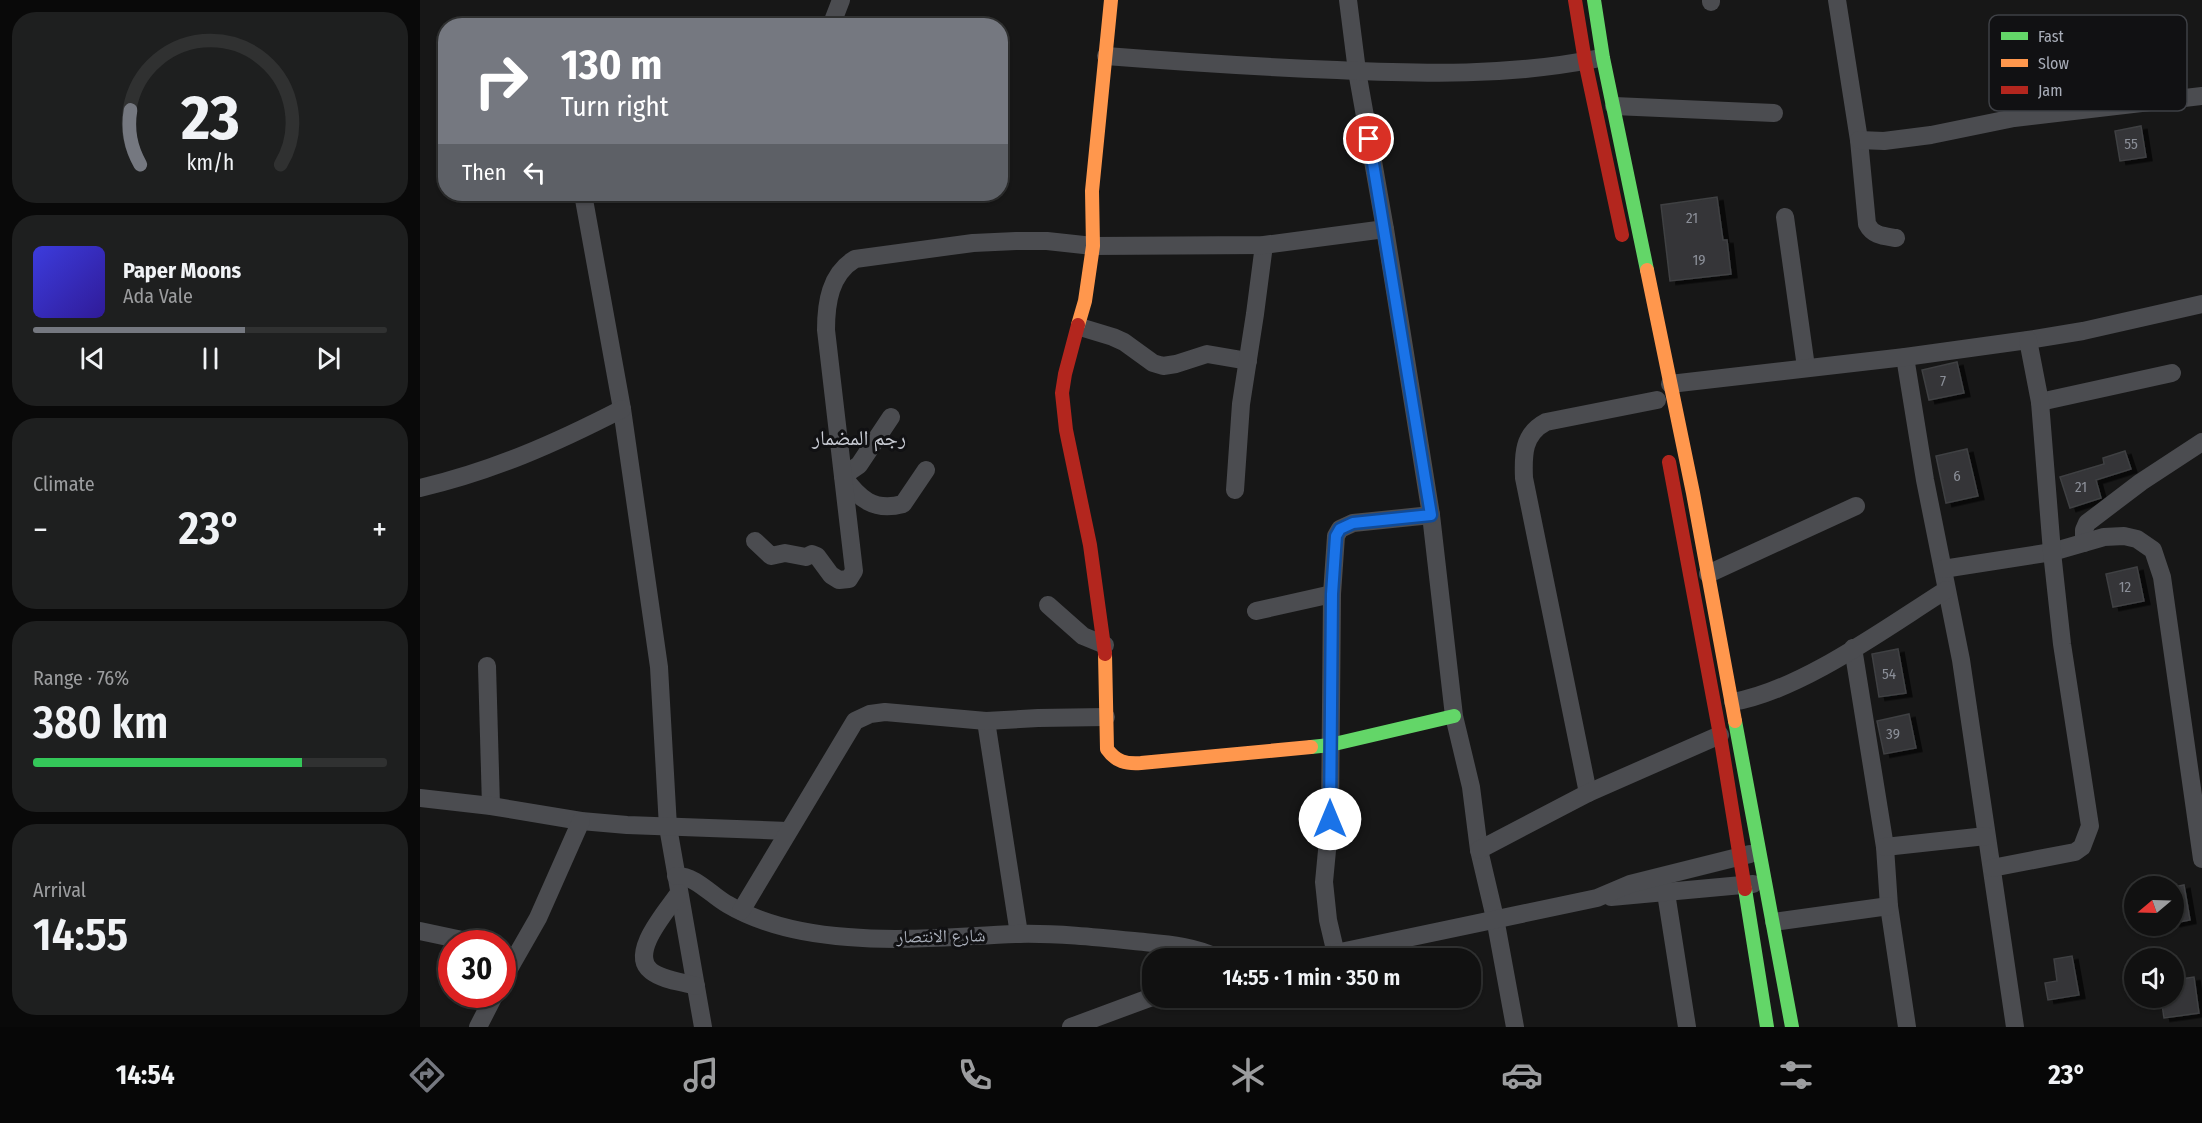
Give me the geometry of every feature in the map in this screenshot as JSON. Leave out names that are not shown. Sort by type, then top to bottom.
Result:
[{"type":"street","points":[[834,18],[841,0]]},
{"type":"street","points":[[1110,0],[1092,191],[1093,246],[1080,327],[1065,374],[1062,393],[1062,410],[1090,546],[1105,645],[1107,749],[1119,763],[1129,764],[1330,745],[1454,716]]},
{"type":"street","points":[[1348,0],[1357,71],[1431,515],[1454,716],[1471,787],[1479,850],[1495,918],[1515,1027]]},
{"type":"street","points":[[1575,0],[1594,59],[1614,106],[1660,396],[1708,574],[1792,1027]]},
{"type":"street","points":[[1594,0],[1594,59],[1625,248]]},
{"type":"street","points":[[1837,0],[1859,140],[1867,224],[1871,231],[1877,234],[1896,238]]},
{"type":"street","points":[[1106,56],[1416,74],[1480,73],[1594,59]]},
{"type":"street","points":[[2187,98],[2202,96]]},
{"type":"street","points":[[1614,106],[1774,113]]},
{"type":"street","points":[[1859,140],[1884,141],[1931,135],[2014,118],[2074,111]]},
{"type":"street","points":[[584,201],[622,409],[659,667],[668,827],[703,1027]]},
{"type":"street","points":[[1785,217],[1806,367]]},
{"type":"street","points":[[755,541],[771,556],[785,553],[801,557],[812,554],[817,556],[831,575],[839,580],[849,579],[854,571],[826,330],[826,310],[834,283],[846,265],[862,257],[973,243],[1047,241],[1093,246],[1264,245],[1385,229]]},
{"type":"street","points":[[1235,489],[1241,404],[1264,245]]},
{"type":"street","points":[[1588,793],[1524,478],[1523,461],[1526,442],[1532,433],[1546,422],[1660,396],[1806,367],[1905,357],[2028,340],[2083,331],[2202,304]]},
{"type":"street","points":[[1080,327],[1124,342],[1153,363],[1163,366],[1207,354],[1248,361]]},
{"type":"street","points":[[1992,868],[2075,852],[2082,847],[2090,826],[2066,679],[2052,552],[2040,402],[2028,340]]},
{"type":"street","points":[[1905,357],[1925,480],[1961,660],[2015,1027]]},
{"type":"street","points":[[2040,402],[2172,373]]},
{"type":"street","points":[[420,488],[506,463],[548,446],[622,409]]},
{"type":"street","points":[[843,476],[859,465],[891,417]]},
{"type":"street","points":[[2084,543],[2084,530],[2087,523],[2141,482],[2202,442]]},
{"type":"street","points":[[1666,446],[1720,735],[1767,1027]]},
{"type":"street","points":[[843,476],[864,500],[889,508],[903,504],[926,470]]},
{"type":"street","points":[[1708,574],[1856,506]]},
{"type":"street","points":[[1335,948],[1328,920],[1324,882],[1330,819],[1332,594],[1335,543],[1340,529],[1353,523],[1431,515]]},
{"type":"street","points":[[1943,570],[2052,552],[2104,537],[2137,539],[2153,550],[2162,577],[2202,859]]},
{"type":"street","points":[[1733,702],[1751,699],[1821,668],[1947,590]]},
{"type":"street","points":[[1256,611],[1332,594]]},
{"type":"street","points":[[1048,605],[1083,636],[1105,645]]},
{"type":"street","points":[[1853,648],[1885,847],[1889,906],[1907,1027]]},
{"type":"street","points":[[487,666],[491,806]]},
{"type":"street","points":[[741,912],[855,721],[870,714],[885,712],[986,721],[1106,717]]},
{"type":"street","points":[[986,721],[1019,934]]},
{"type":"street","points":[[1479,850],[1588,793],[1720,735]]},
{"type":"street","points":[[420,798],[491,806],[581,821],[788,831]]},
{"type":"street","points":[[516,944],[538,918],[581,821]]},
{"type":"street","points":[[1885,847],[1986,836]]},
{"type":"street","points":[[1597,898],[1630,884],[1760,851]]},
{"type":"street","name":"شارع الانتصار","points":[[678,885],[692,879],[741,912],[773,925],[811,933],[860,938],[1065,934],[1187,948]]},
{"type":"street","points":[[1362,948],[1597,898],[1743,886],[1765,881]]},
{"type":"street","points":[[678,885],[648,938],[643,956],[645,964],[655,974],[696,986]]},
{"type":"street","points":[[1666,893],[1687,1027]]},
{"type":"street","points":[[1774,921],[1889,906]]},
{"type":"street","points":[[420,931],[438,935]]},
{"type":"street","points":[[1071,1027],[1142,1001]]},
{"type":"street","points":[[476,1025],[486,1008]]},
{"type":"building","points":[[2141,126],[2146,157],[2120,161],[2115,131]]},
{"type":"building","points":[[1717,197],[1723,240],[1727,240],[1731,274],[1670,281],[1661,205]]},
{"type":"building","points":[[1957,362],[1964,393],[1929,400],[1922,370]]},
{"type":"building","points":[[1967,449],[1978,496],[1946,503],[1936,456]]},
{"type":"building","points":[[2125,451],[2131,469],[2096,480],[2101,498],[2070,508],[2060,477],[2104,464],[2103,458]]},
{"type":"building","points":[[2137,567],[2144,601],[2113,607],[2106,574]]},
{"type":"building","points":[[1898,649],[1906,693],[1879,697],[1872,654]]},
{"type":"building","points":[[1909,714],[1916,748],[1884,754],[1877,721]]},
{"type":"building","points":[[2184,885],[2190,920],[2184,921]]},
{"type":"building","points":[[2072,956],[2079,995],[2048,1000],[2045,983],[2057,981],[2054,959]]},
{"type":"building","points":[[2194,977],[2199,1013],[2164,1018],[2162,1008],[2184,1008],[2184,978]]},
{"type":"traffic: fast","points":[[1594,0],[1603,58],[1647,270]]},
{"type":"traffic: fast","points":[[1311,747],[1330,745],[1454,716]]},
{"type":"traffic: fast","points":[[1735,721],[1792,1027]]},
{"type":"traffic: fast","points":[[1745,889],[1767,1027]]},
{"type":"traffic: slow","points":[[1078,325],[1085,301],[1093,246],[1092,191],[1111,0]]},
{"type":"traffic: slow","points":[[1647,270],[1693,493],[1735,721]]},
{"type":"traffic: slow","points":[[1105,654],[1107,749],[1114,757],[1122,761],[1141,763],[1311,747]]},
{"type":"traffic: jam","points":[[1575,0],[1585,61],[1622,235]]},
{"type":"traffic: jam","points":[[1078,325],[1062,393],[1066,430],[1090,545],[1105,654]]},
{"type":"traffic: jam","points":[[1669,462],[1720,735],[1745,889]]},
{"type":"district","name":"رجم المضمار","points":[[859,438]]},
{"type":"route","points":[[1330,819],[1332,594],[1336,536],[1340,529],[1353,523],[1431,515],[1369,139]]}]
